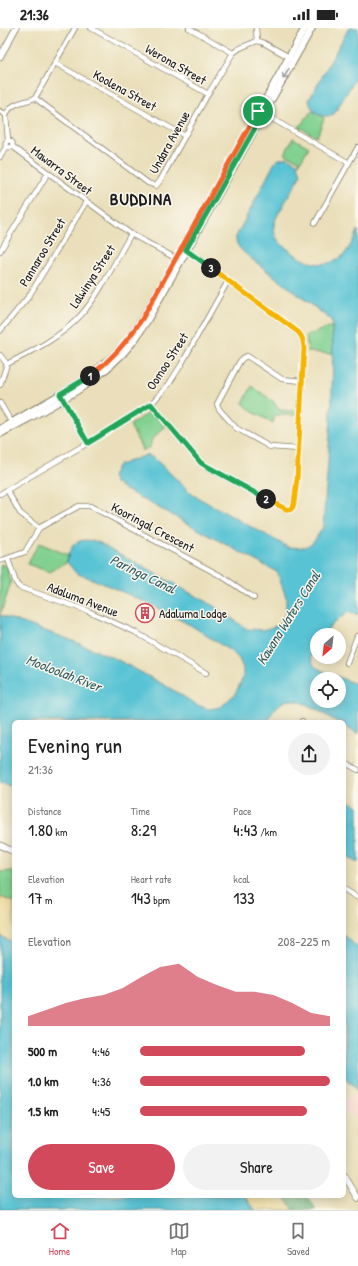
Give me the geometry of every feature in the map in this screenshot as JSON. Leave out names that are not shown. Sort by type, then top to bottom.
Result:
[{"type":"main road","points":[[0,434],[13,424],[61,396],[87,384],[119,358],[133,342],[147,321],[178,260],[261,113],[291,58],[305,28]]},
{"type":"main road","points":[[291,58],[312,28]]},
{"type":"main road","points":[[0,429],[13,424]]},
{"type":"street","points":[[0,57],[16,28]]},
{"type":"street","points":[[0,157],[8,140],[6,115],[8,110],[14,105],[35,98],[75,28]]},
{"type":"street","name":"Werona Street","points":[[91,28],[208,94]]},
{"type":"street","points":[[189,28],[233,53],[240,48],[257,41],[262,42],[291,58]]},
{"type":"street","points":[[256,28],[257,41]]},
{"type":"street","name":"Undara Avenue","points":[[35,98],[152,185],[156,186],[233,53]]},
{"type":"street","name":"Koolena Street","points":[[55,63],[184,136]]},
{"type":"street","points":[[0,111],[6,115]]},
{"type":"street","points":[[261,113],[349,163]]},
{"type":"street","points":[[6,147],[10,148],[12,146],[12,142],[8,140]]},
{"type":"street","name":"Mawarra Street","points":[[12,146],[131,234],[178,260]]},
{"type":"street","points":[[315,223],[358,147]]},
{"type":"street","points":[[0,251],[48,173]]},
{"type":"street","name":"Pannaroo Street","points":[[0,331],[29,296],[86,202]]},
{"type":"street","name":"Lalwinya Street","points":[[7,364],[39,347],[71,325],[101,286],[131,234]]},
{"type":"street","points":[[151,404],[201,463],[286,509],[290,510],[293,507],[297,479],[304,348],[301,335],[185,249]]},
{"type":"street","name":"Oomoo Street","points":[[0,494],[88,443],[151,404],[169,384],[181,365],[228,281]]},
{"type":"street","points":[[0,354],[7,364],[0,385]]},
{"type":"street","points":[[299,449],[270,447],[236,428],[218,410],[217,404],[240,361],[247,356],[282,379],[302,381]]},
{"type":"street","points":[[61,396],[88,443]]},
{"type":"street","points":[[0,403],[13,424]]},
{"type":"street","points":[[0,561],[25,552],[39,528],[20,513],[7,490]]},
{"type":"street","name":"Kooringal Crescent","points":[[39,528],[79,506],[90,506],[223,577],[254,598]]},
{"type":"street","name":"Adaluma Avenue","points":[[8,559],[16,583],[19,587],[88,611],[128,629],[181,657],[206,673]]},
{"type":"street","points":[[347,663],[357,636]]},
{"type":"street","points":[[352,649],[358,652]]},
{"type":"street","points":[[346,763],[358,770]]},
{"type":"street","points":[[0,846],[12,851]]},
{"type":"street","points":[[346,889],[358,898]]},
{"type":"street","points":[[346,1178],[358,1198]]},
{"type":"shaded area","points":[[357,1091],[358,1092],[358,1121],[346,1111],[346,1099]]},
{"type":"green space","points":[[312,111],[324,118],[317,137],[299,127]]},
{"type":"green space","points":[[293,138],[309,147],[299,164],[299,160],[285,154]]},
{"type":"green space","points":[[332,326],[333,354],[308,352],[306,336]]},
{"type":"green space","points":[[252,386],[274,402],[279,410],[296,411],[296,415],[275,415],[273,423],[251,411],[243,403]]},
{"type":"green space","points":[[148,413],[155,414],[165,427],[152,439],[150,447],[142,451],[130,425]]},
{"type":"green space","points":[[39,543],[68,555],[67,562],[50,572],[27,564]]},
{"type":"green space","points":[[0,565],[5,565],[7,567],[11,583],[0,615]]},
{"type":"green space","points":[[12,871],[12,901],[0,897],[0,872]]},
{"type":"green space","points":[[285,1198],[308,1198],[316,1210],[293,1210]]},
{"type":"sand","points":[[0,897],[12,901],[12,942],[0,936]]},
{"type":"sand","points":[[246,1198],[285,1198],[293,1210],[255,1210]]},
{"type":"water","points":[[349,28],[358,28],[358,74],[334,114],[325,116],[318,114],[312,108],[309,100]]},
{"type":"water","points":[[287,157],[297,163],[301,173],[275,221],[274,229],[278,240],[294,254],[318,264],[324,264],[337,260],[344,254],[358,230],[358,616],[348,612],[329,628],[310,628],[310,664],[313,664],[314,666],[326,672],[310,672],[310,706],[289,700],[283,702],[278,706],[268,720],[12,720],[12,787],[3,783],[0,784],[0,615],[68,639],[118,660],[168,687],[197,705],[209,709],[222,706],[235,694],[243,678],[243,668],[239,659],[232,652],[192,626],[150,604],[76,573],[67,562],[70,550],[76,543],[86,540],[98,542],[212,605],[247,629],[263,630],[279,625],[286,613],[286,597],[277,572],[124,489],[116,484],[112,477],[117,466],[146,455],[154,458],[193,495],[288,547],[301,547],[310,544],[323,527],[332,399],[332,322],[249,257],[240,248],[236,237],[274,164],[277,160]]},
{"type":"water","points":[[346,680],[358,685],[358,734],[346,727],[346,720],[334,720],[314,708],[346,708]]},
{"type":"water","points":[[346,799],[358,806],[358,863],[346,857]]},
{"type":"water","points":[[0,936],[12,942],[12,1198],[246,1198],[255,1210],[0,1210]]},
{"type":"water","points":[[346,937],[358,948],[358,1092],[352,1083],[349,1083],[346,1079]]},
{"type":"place","name":"Adaluma Lodge","points":[[145,613]]},
{"type":"district","name":"BUDDINA","points":[[141,199]]},
{"type":"route","points":[[258,111],[263,114],[186,250],[298,332],[303,340],[304,348],[297,479],[294,503],[290,510],[201,463],[151,404],[88,443],[60,394],[85,380],[97,371],[115,354],[134,332],[177,259],[258,111]]},
{"type":"water label","name":"Paringa Canal","points":[[143,574]]},
{"type":"water label","name":"Kawana Waters Canal","points":[[288,618]]},
{"type":"water label","name":"Mooloolah River","points":[[64,673]]}]
